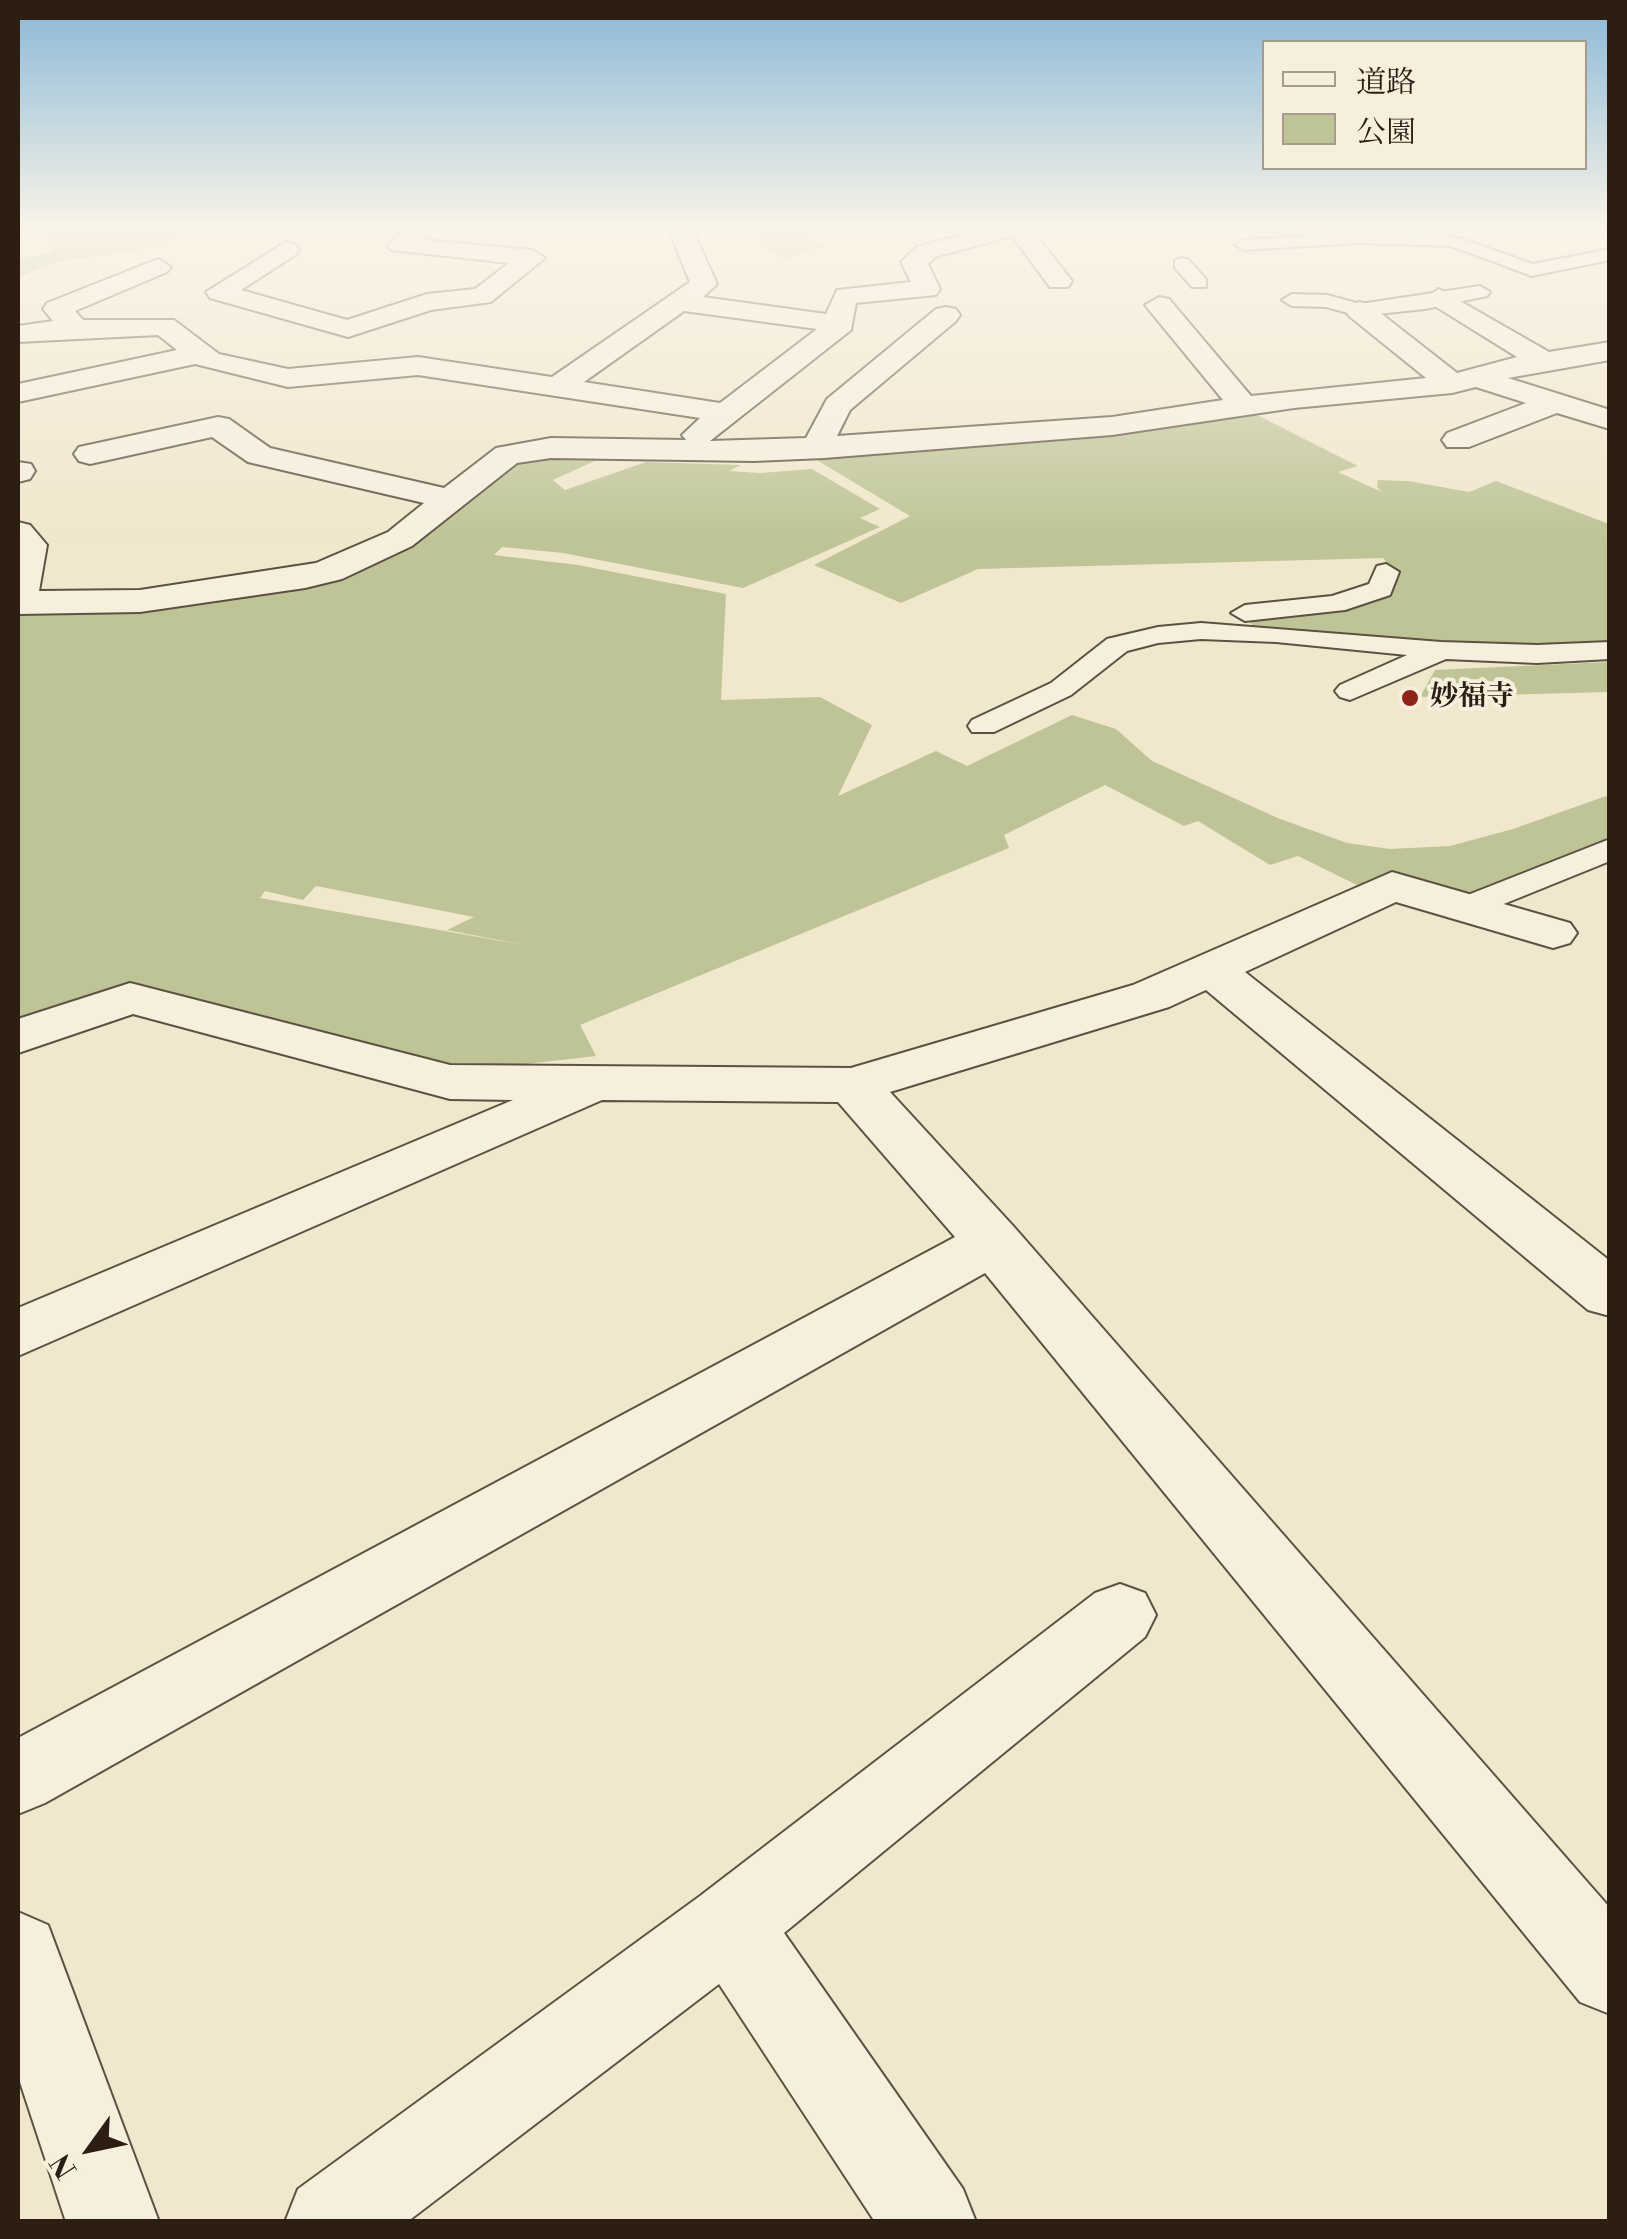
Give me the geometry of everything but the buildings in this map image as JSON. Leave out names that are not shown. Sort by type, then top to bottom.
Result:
[{"type":"street","points":[[177,335],[209,361],[288,378],[418,366],[727,412]]},
{"type":"street","points":[[556,388],[632,335]]},
{"type":"street","points":[[680,449],[826,335]]},
{"type":"street","points":[[824,448],[821,435],[838,405],[921,335]]},
{"type":"street","points":[[1185,335],[1244,406]]},
{"type":"street","points":[[1397,335],[1465,381],[1557,402],[1610,420]]},
{"type":"street","points":[[1501,335],[1543,361]]},
{"type":"street","points":[[18,532],[29,545],[18,603],[140,601],[305,578],[400,539],[507,454],[551,448],[824,448],[1040,428],[1112,426],[1244,406],[1465,381],[1543,361],[1610,351]]},
{"type":"street","points":[[18,393],[201,354]]},
{"type":"street","points":[[1458,440],[1557,402]]},
{"type":"street","points":[[90,454],[218,426],[259,456],[448,500]]},
{"type":"street","points":[[18,1037],[130,998],[450,1082],[852,1085],[1151,996],[1392,886],[1553,932]]},
{"type":"street","points":[[1211,970],[1610,1294]]},
{"type":"street","points":[[18,1333],[596,1084]]},
{"type":"street","points":[[852,1085],[993,1242],[1232,1542],[1610,1972]]},
{"type":"street","points":[[18,1778],[993,1242]]},
{"type":"street","points":[[332,2222],[730,1925],[1120,1615]]},
{"type":"street","points":[[730,1925],[930,2222]]},
{"type":"street","points":[[18,1954],[112,2222]]},
{"type":"lane","points":[[1175,633],[1186,616],[1335,604],[1381,589],[1386,572]]},
{"type":"lane","points":[[983,726],[1061,689],[1118,645],[1175,633],[1276,634],[1442,650],[1538,654],[1610,650]]},
{"type":"lane","points":[[1350,691],[1442,650]]},
{"type":"lane","points":[[1462,909],[1610,849]]},
{"type":"green space","points":[[1247,410],[1358,466],[1338,472],[1382,492],[1377,487],[1378,480],[1469,492],[1496,481],[1609,524],[1609,642],[1540,646],[1444,642],[1255,629],[1248,619],[1346,609],[1392,596],[1390,567],[1383,558],[978,569],[901,603],[814,565],[910,516],[810,456]]},
{"type":"green space","points":[[608,455],[553,480],[565,490],[646,462],[741,465],[729,471],[760,473],[812,469],[880,509],[860,518],[880,527],[743,588],[563,553],[502,547],[494,555],[578,565],[726,594],[721,700],[820,697],[872,725],[838,796],[936,751],[967,766],[1072,715],[1116,729],[1152,761],[1280,819],[1347,843],[1390,849],[1450,846],[1513,829],[1609,795],[1609,843],[1482,896],[1395,875],[1361,887],[1298,856],[1270,865],[1198,821],[1184,826],[1105,785],[1004,835],[1009,848],[580,1025],[596,1056],[456,1072],[140,986],[18,1026],[18,611],[102,613],[317,586],[398,552],[512,459]],"holes":[[[316,886],[474,917],[447,930],[529,946],[260,898],[265,891],[303,900]]]},
{"type":"green space","points":[[1609,662],[1609,692],[1420,697],[1435,670]]},
{"type":"place","name":"妙福寺","points":[[1410,698]]}]
